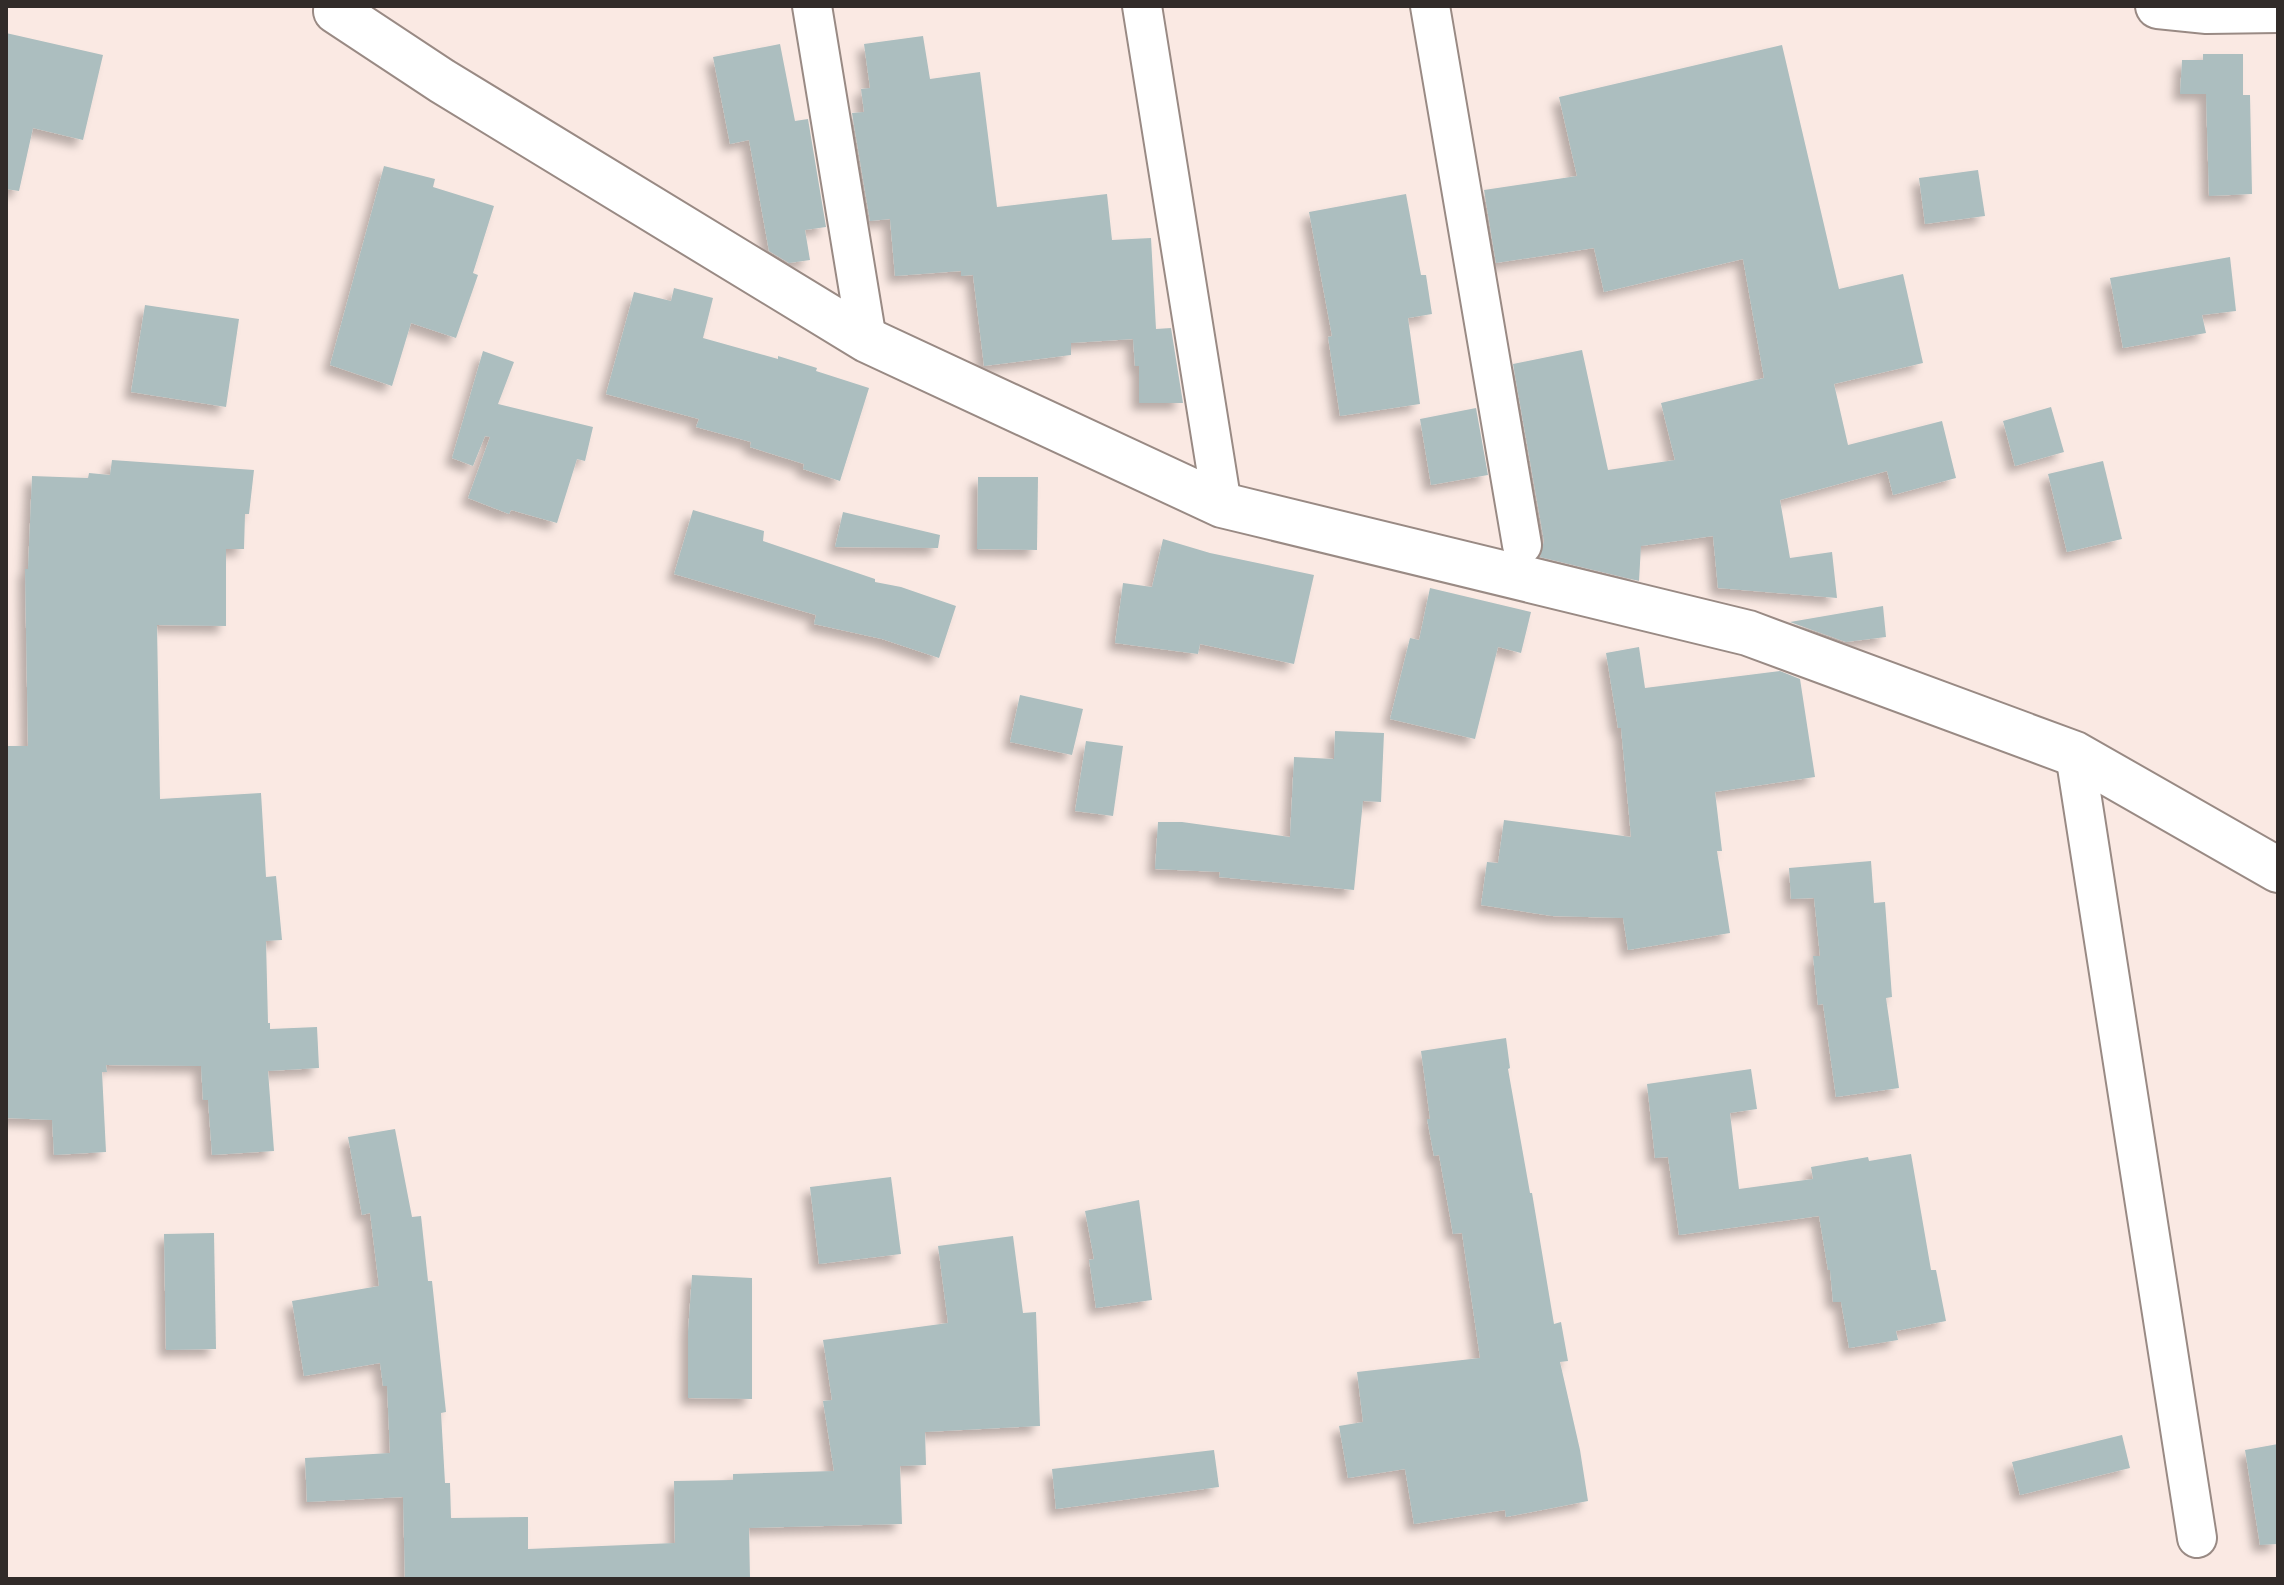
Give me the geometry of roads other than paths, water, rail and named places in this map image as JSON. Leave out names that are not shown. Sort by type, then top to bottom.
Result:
[{"type":"street","points":[[812,6],[867,340]]},
{"type":"street","points":[[1142,6],[1222,505]]},
{"type":"street","points":[[1430,6],[1522,545]]},
{"type":"street","points":[[2158,6],[2278,10]]},
{"type":"street","points":[[337,8],[455,90],[867,340],[1222,505],[1748,633],[2075,754],[2278,870]]},
{"type":"street","points":[[2075,754],[2197,1538]]}]
